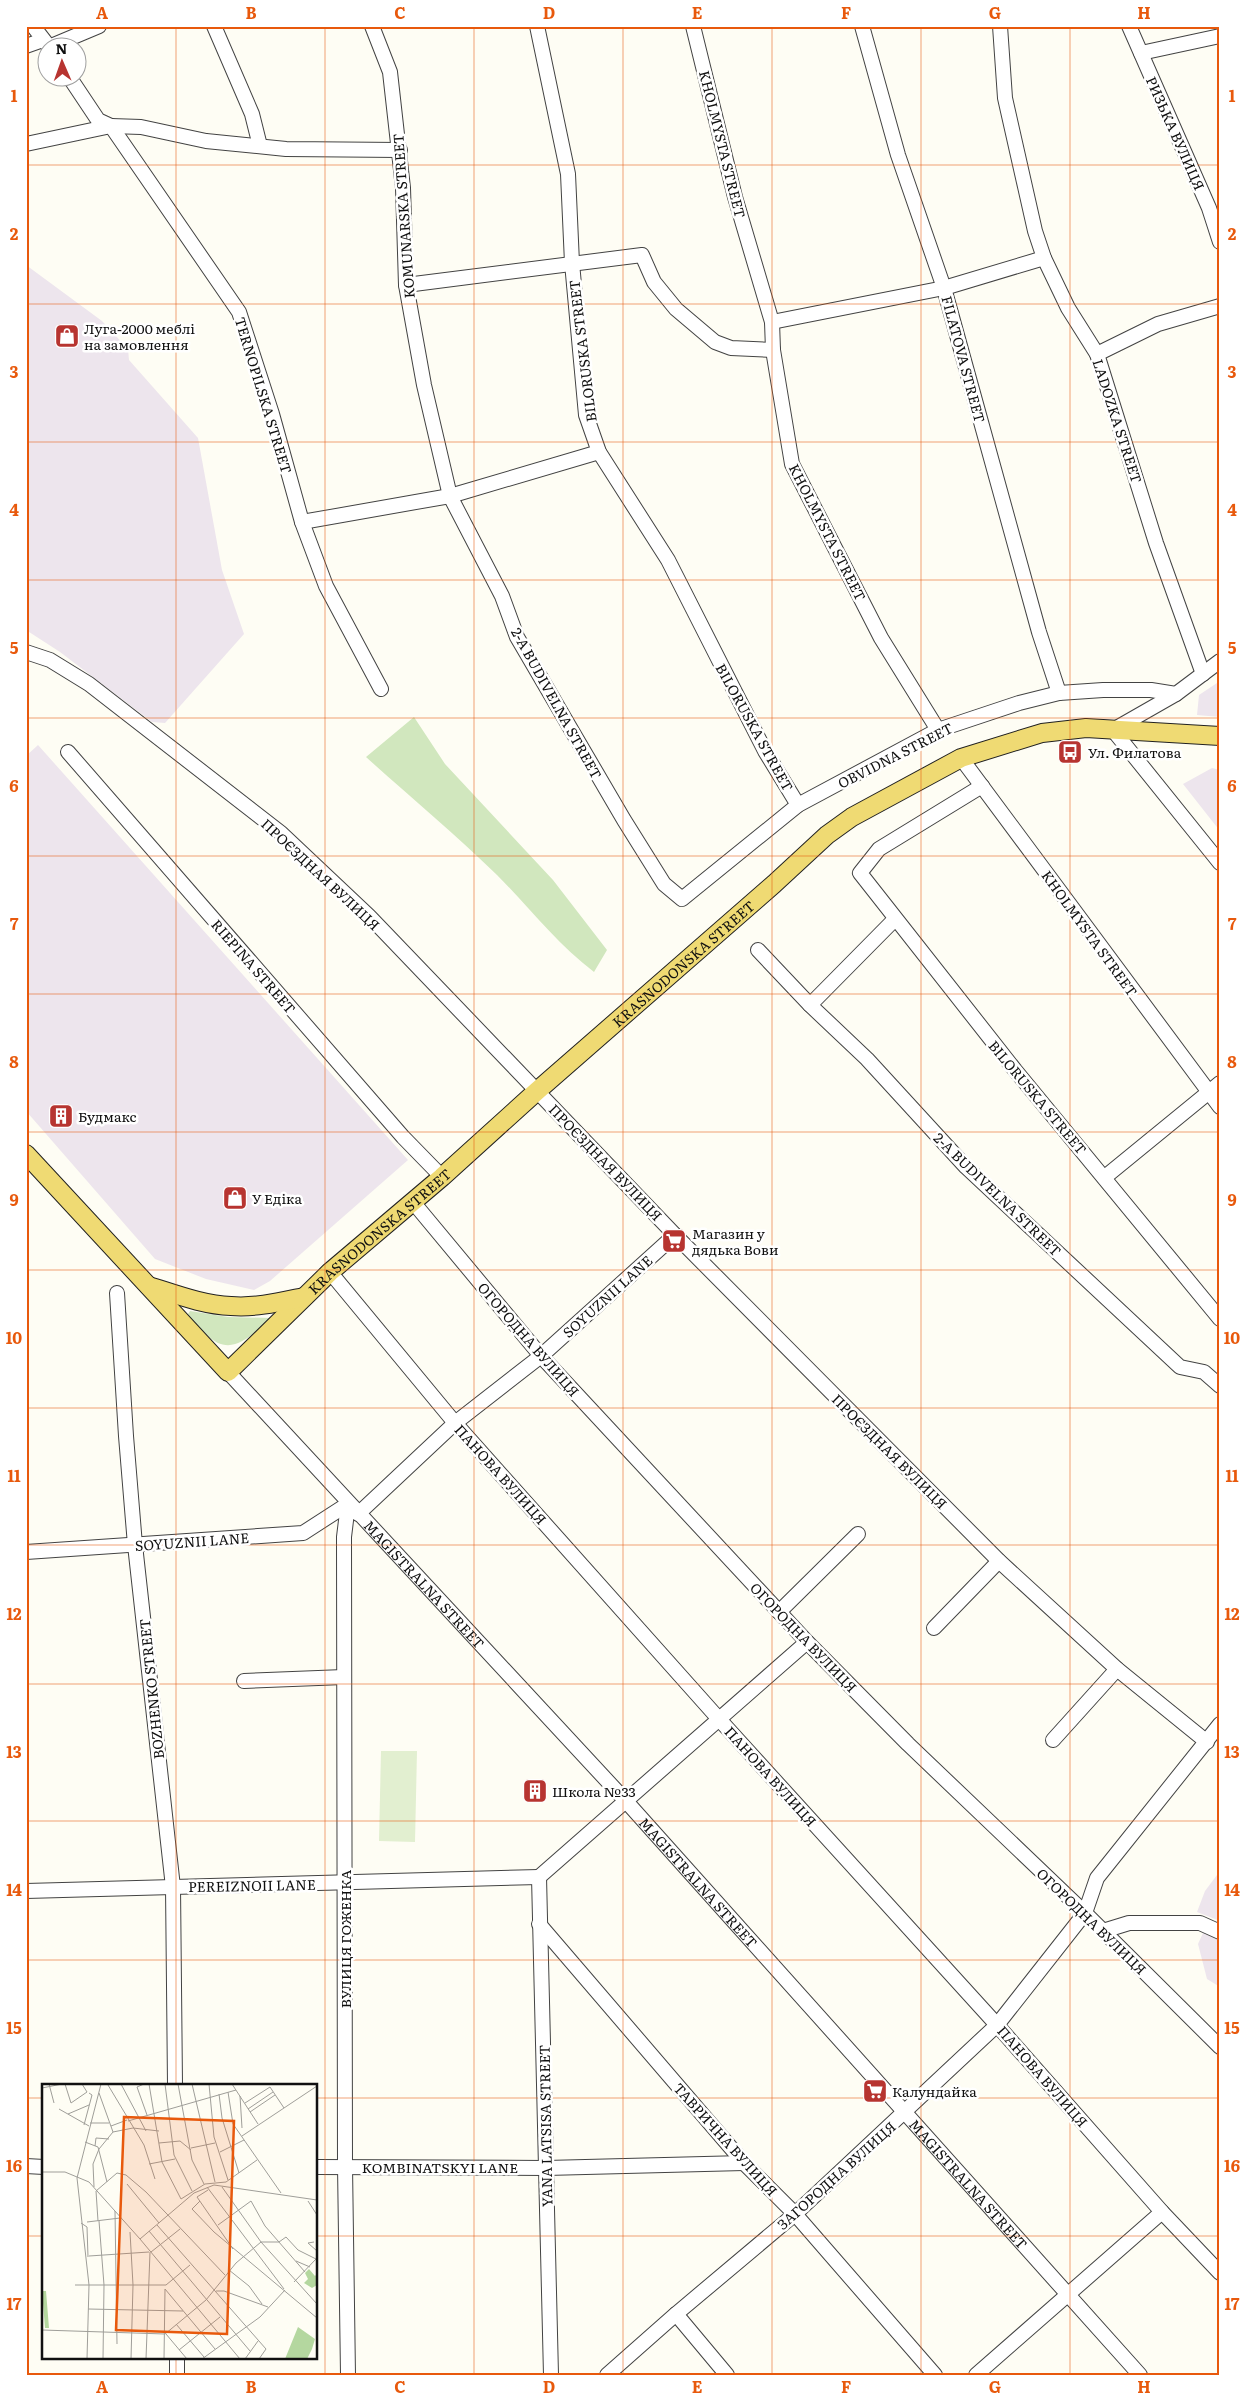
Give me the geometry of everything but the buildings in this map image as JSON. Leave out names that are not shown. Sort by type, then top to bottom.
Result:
[{"type":"main road","name":"KRASNODONSKA STREET","points":[[228,1372],[330,1272],[442,1177],[537,1091],[774,884],[827,834],[852,817],[961,758],[1042,733],[1086,728],[1220,736]]},
{"type":"main road","name":"MAGISTRALNA STREET","points":[[26,1154],[228,1372]]},
{"type":"main road","points":[[148,1286],[194,1300],[231,1306],[269,1304],[304,1298]]},
{"type":"street","points":[[33,26],[42,38]]},
{"type":"street","points":[[67,38],[99,26]]},
{"type":"street","points":[[214,26],[252,114],[260,146]]},
{"type":"street","name":"KOMUNARSKA STREET","points":[[372,26],[390,72],[403,188],[406,285],[424,385],[450,496]]},
{"type":"street","name":"BILORUSKA STREET","points":[[536,26],[568,174],[572,263],[586,416],[599,452],[668,560],[765,751],[798,804]]},
{"type":"street","name":"KHOLMYSTA STREET","points":[[693,26],[735,197],[772,322],[773,350],[792,464],[881,638],[938,730]]},
{"type":"street","name":"FILATOVA STREET","points":[[862,26],[898,156],[944,288],[1039,632],[1059,693]]},
{"type":"street","name":"LADOZKA STREET","points":[[1000,26],[1005,98],[1025,192],[1044,258],[1068,308],[1097,354],[1156,543],[1203,674]]},
{"type":"street","name":"РИЗЬКА ВУЛИЦЯ","points":[[1129,26],[1209,208],[1220,242]]},
{"type":"street","points":[[1141,53],[1220,36]]},
{"type":"street","name":"TERNOPILSKA STREET","points":[[77,88],[98,120],[111,126],[238,312],[272,414],[302,522],[326,586],[381,689]]},
{"type":"street","points":[[26,144],[111,126],[141,127],[206,140],[286,149],[400,150]]},
{"type":"street","points":[[406,285],[642,255],[654,282],[676,309],[715,342],[731,348],[773,350]]},
{"type":"street","points":[[772,322],[944,288],[1044,258]]},
{"type":"street","points":[[1097,354],[1158,324],[1220,306]]},
{"type":"street","points":[[302,522],[450,496],[599,452]]},
{"type":"street","name":"2-A BUDIVELNA STREET","points":[[450,496],[502,596],[517,637],[624,820],[664,884],[682,900]]},
{"type":"street","name":"ПРОЄЗДНАЯ ВУЛИЦЯ","points":[[26,652],[50,660],[89,684],[280,833],[369,916],[675,1235],[999,1561],[1117,1669],[1207,1742]]},
{"type":"street","points":[[1220,661],[1176,694],[1113,730],[1220,863]]},
{"type":"street","name":"OBVIDNA STREET","points":[[682,900],[798,804],[938,730],[1019,703],[1059,693],[1103,690],[1151,690],[1176,694]]},
{"type":"street","name":"RIEPINA STREET","points":[[68,752],[396,1129],[442,1177]]},
{"type":"street","name":"KHOLMYSTA STREET","points":[[961,758],[1220,1107]]},
{"type":"street","name":"BILORUSKA STREET","points":[[982,786],[879,849],[860,873],[1015,1070],[1220,1318]]},
{"type":"street","points":[[810,1005],[895,919]]},
{"type":"street","name":"2-A BUDIVELNA STREET","points":[[758,950],[810,1005],[867,1059],[966,1167],[1180,1367],[1204,1372],[1220,1386]]},
{"type":"street","points":[[1105,1177],[1220,1083]]},
{"type":"street","name":"ОГОРОДНА ВУЛИЦЯ","points":[[413,1202],[541,1356],[807,1642],[908,1744],[1085,1912],[1220,2048]]},
{"type":"street","name":"SOYUZNII LANE","points":[[26,1552],[304,1533],[353,1509],[455,1423],[541,1356],[675,1235]]},
{"type":"street","name":"ПАНОВА ВУЛИЦЯ","points":[[330,1272],[455,1423],[718,1718],[997,2025],[1162,2212],[1220,2273]]},
{"type":"street","name":"BOZHENKO STREET","points":[[117,1293],[126,1436],[136,1545],[173,1887],[175,2084]]},
{"type":"street","name":"MAGISTRALNA STREET","points":[[228,1372],[353,1509],[625,1800],[1140,2375]]},
{"type":"street","name":"ВУЛИЦЯ ГОЖЕНКА","points":[[348,2375],[345,2166],[344,1538],[353,1509]]},
{"type":"street","points":[[779,1612],[858,1534]]},
{"type":"street","points":[[934,1628],[999,1561]]},
{"type":"street","points":[[539,1877],[718,1718],[807,1642]]},
{"type":"street","points":[[1053,1740],[1117,1669]]},
{"type":"street","points":[[244,1681],[344,1677]]},
{"type":"street","name":"ЗАГОРОДНА ВУЛИЦЯ","points":[[607,2375],[795,2214],[997,2025],[1085,1912],[1098,1878],[1220,1724]]},
{"type":"street","name":"PEREIZNOII LANE","points":[[26,1891],[344,1884],[539,1877]]},
{"type":"street","name":"YANA LATSISA STREET","points":[[539,1877],[550,2375]]},
{"type":"street","points":[[1103,1930],[1128,1923],[1200,1923],[1220,1932]]},
{"type":"street","name":"ТАВРИЧНА ВУЛИЦЯ","points":[[539,1924],[744,2163],[795,2214],[934,2375]]},
{"type":"street","name":"KOMBINATSKYI LANE","points":[[318,2167],[546,2168],[744,2163]]},
{"type":"street","points":[[26,2166],[42,2167]]},
{"type":"street","points":[[976,2375],[1162,2212]]},
{"type":"street","points":[[676,2314],[727,2375]]},
{"type":"street","points":[[177,2358],[177,2375]]},
{"type":"shaded area","points":[[26,265],[102,321],[128,349],[129,360],[198,438],[222,570],[244,634],[165,723],[152,722],[60,652],[26,630]]},
{"type":"shaded area","points":[[1220,681],[1220,717],[1197,715],[1199,695]]},
{"type":"shaded area","points":[[38,745],[408,1160],[270,1281],[254,1290],[206,1279],[155,1259],[26,1111],[26,756]]},
{"type":"shaded area","points":[[1212,768],[1220,770],[1220,831],[1183,784]]},
{"type":"shaded area","points":[[1220,1871],[1220,1921],[1197,1912],[1205,1891]]},
{"type":"shaded area","points":[[1203,1933],[1220,1940],[1220,1987],[1207,1979],[1198,1944]]},
{"type":"green space","points":[[414,717],[445,764],[553,880],[607,950],[594,972],[555,937],[481,860],[366,757]]},
{"type":"green space","points":[[190,1311],[228,1317],[272,1318],[240,1342],[224,1345],[215,1341],[196,1325],[188,1314]]},
{"type":"green space","points":[[381,1751],[417,1751],[415,1842],[379,1841]]},
{"type":"place","name":"Луга-2000 меблі на замовлення","points":[[67,336]]},
{"type":"place","name":"Ул. Филатова","points":[[1070,752]]},
{"type":"place","name":"Будмакс","points":[[61,1116]]},
{"type":"place","name":"У Едіка","points":[[235,1198]]},
{"type":"place","name":"Магазин у дядька Вови","points":[[674,1241]]},
{"type":"place","name":"Школа №33","points":[[535,1791]]},
{"type":"place","name":"Калундайка","points":[[875,2091]]}]
